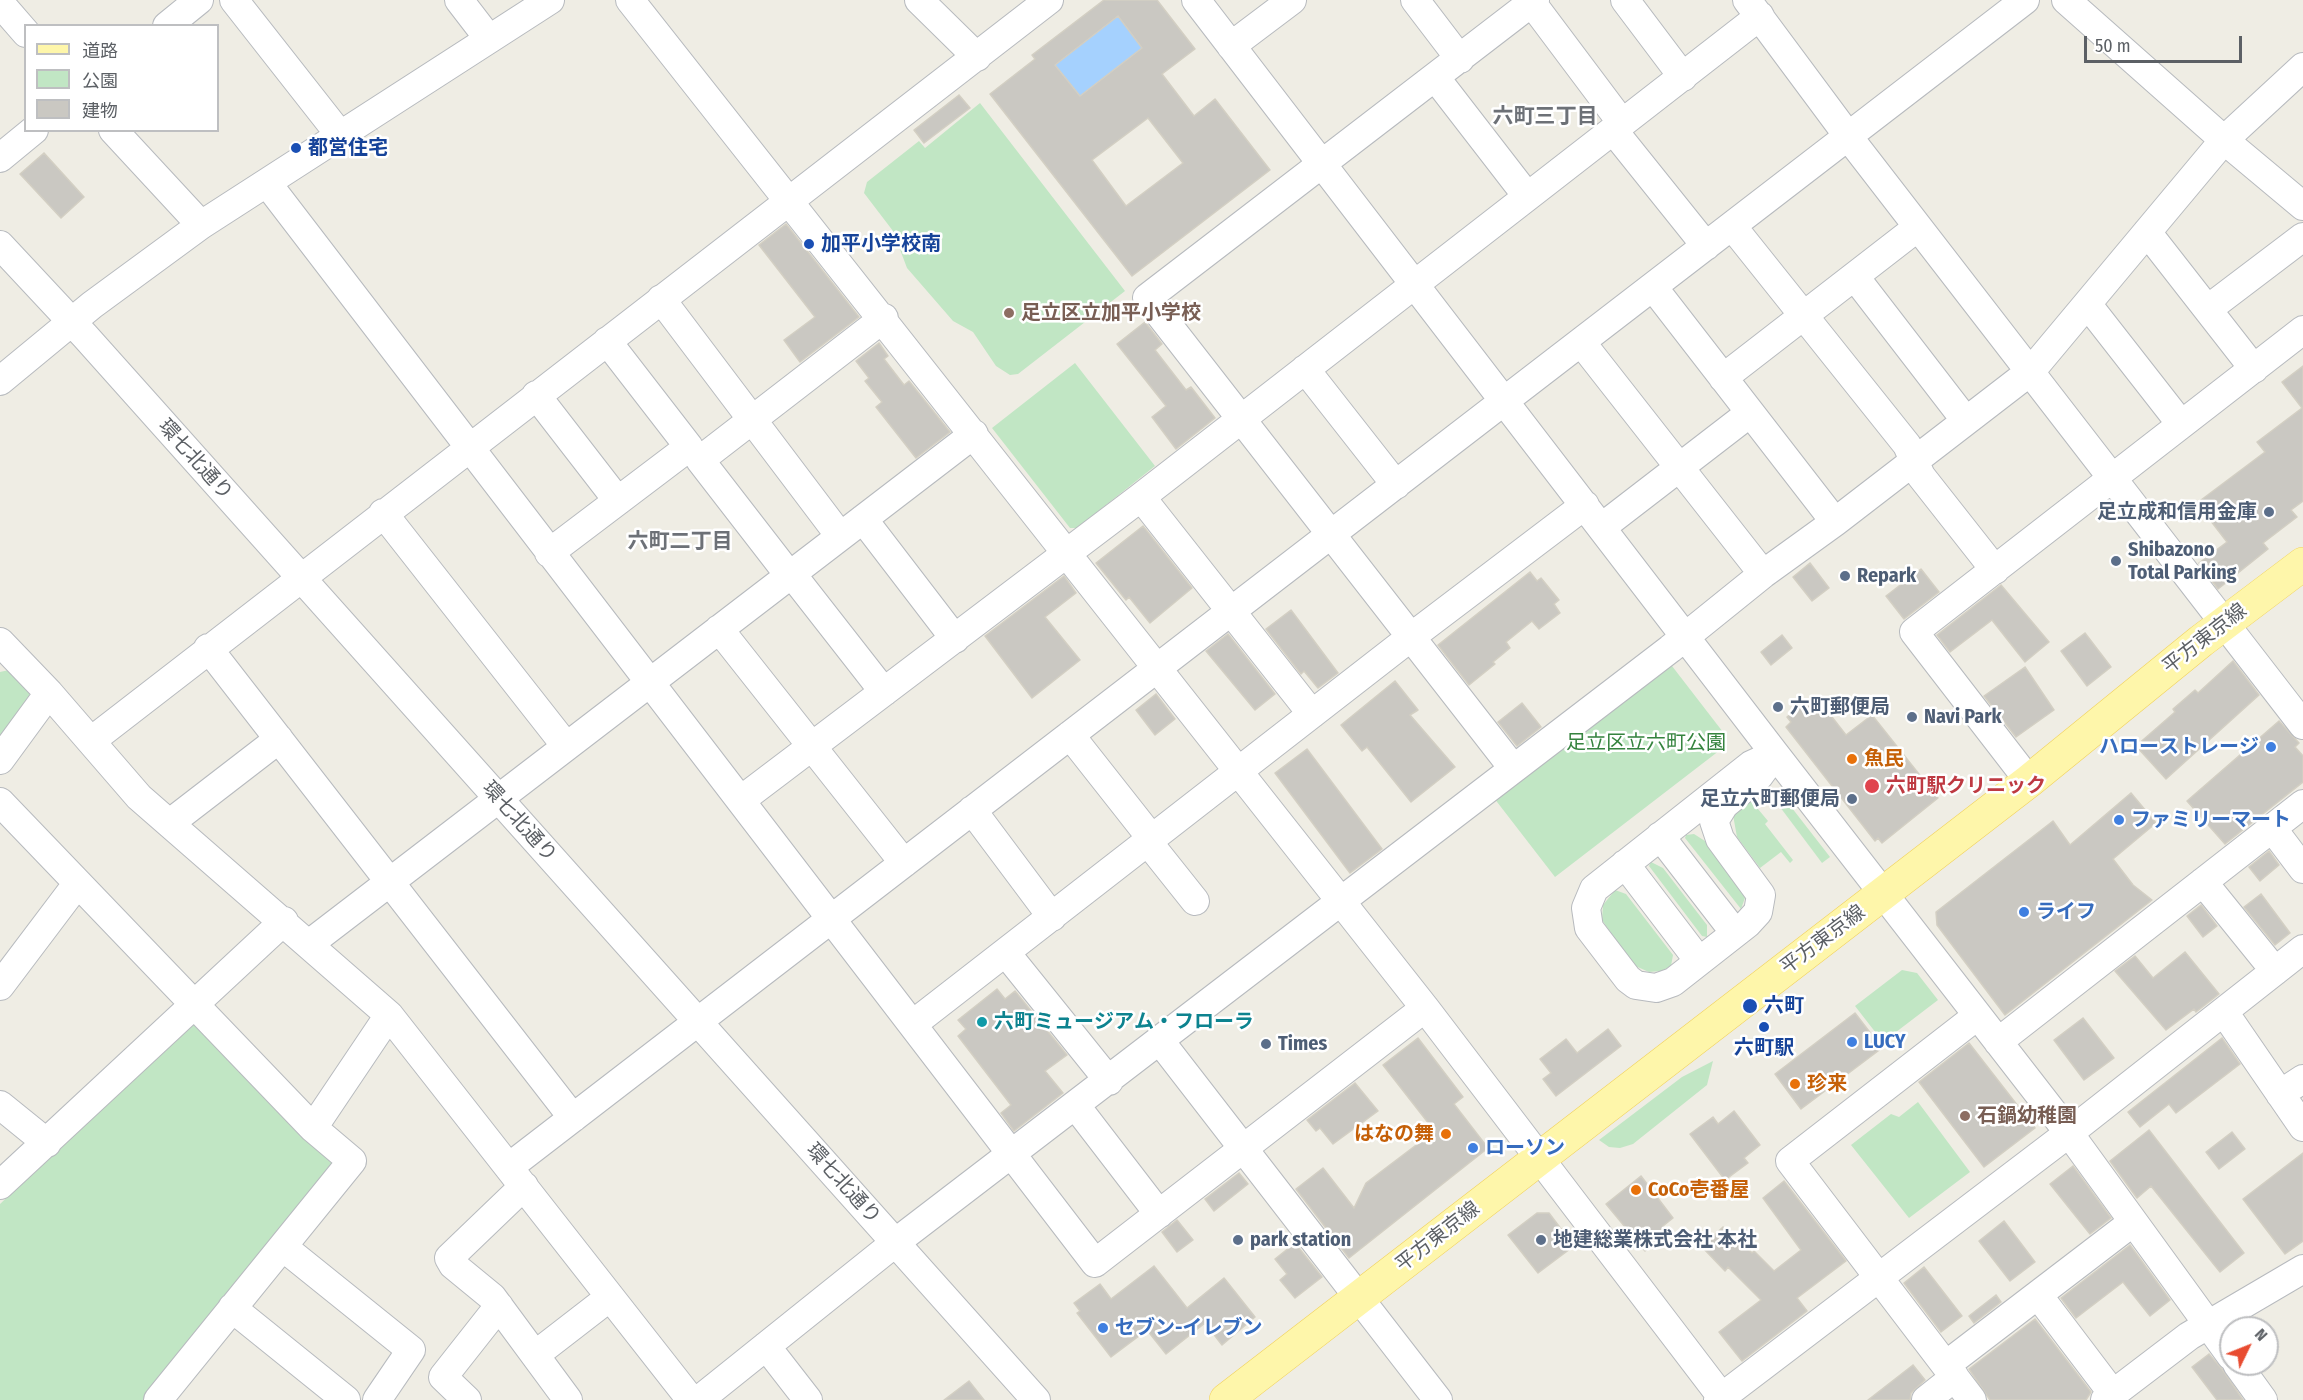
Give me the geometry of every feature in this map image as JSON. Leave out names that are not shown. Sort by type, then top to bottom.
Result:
[{"type":"main road","name":"平方東京線","points":[[1226,1400],[2029,782],[2224,623],[2303,564]]},
{"type":"street","points":[[169,24],[198,0]]},
{"type":"street","points":[[234,0],[340,135]]},
{"type":"street","points":[[459,0],[489,39]]},
{"type":"street","points":[[0,381],[72,322],[201,225],[550,0]]},
{"type":"street","points":[[630,0],[884,318],[1425,1008],[1721,1399],[2069,1133],[2303,949]]},
{"type":"street","points":[[919,0],[977,57]]},
{"type":"street","points":[[91,741],[300,576],[1049,0]]},
{"type":"street","points":[[1196,0],[2069,1133],[2219,1340]]},
{"type":"street","points":[[1232,46],[1292,0]]},
{"type":"street","points":[[1415,0],[1460,58]]},
{"type":"street","points":[[1625,0],[1683,77]]},
{"type":"street","points":[[568,1400],[492,1297],[453,1265],[449,1258],[516,1176],[573,1118],[2025,0]]},
{"type":"street","points":[[1514,768],[1147,298],[1533,1],[1617,126],[1706,246]]},
{"type":"street","points":[[2078,4],[2224,140],[2303,206]]},
{"type":"street","points":[[1,6],[24,31]]},
{"type":"street","points":[[741,800],[1141,497],[1240,418],[1683,77],[1753,8],[1918,228],[2303,725]]},
{"type":"street","points":[[699,1400],[896,1242],[1109,1081],[1686,636],[1762,574],[1835,522],[2031,371],[2224,140],[2303,67]]},
{"type":"street","points":[[1435,77],[1527,196]]},
{"type":"street","points":[[0,158],[32,132]]},
{"type":"street","points":[[115,132],[201,225]]},
{"type":"street","points":[[267,183],[648,683],[916,1022],[1095,1263],[1425,1008]]},
{"type":"street","points":[[1732,226],[1907,446],[1921,476],[1995,570]]},
{"type":"street","points":[[1723,378],[1918,228]]},
{"type":"street","points":[[2147,232],[2254,369]]},
{"type":"street","points":[[2208,309],[2303,237]]},
{"type":"street","name":"環七北通り","points":[[0,245],[300,576],[1036,1400]]},
{"type":"street","points":[[1855,277],[1966,421]]},
{"type":"street","points":[[1653,286],[1835,522]]},
{"type":"street","points":[[661,299],[840,536]]},
{"type":"street","points":[[2088,305],[2181,424]]},
{"type":"street","points":[[549,553],[618,501],[752,420],[884,318]]},
{"type":"street","points":[[2029,782],[1914,632],[2303,330]]},
{"type":"street","points":[[607,340],[884,692]]},
{"type":"street","points":[[1581,342],[1762,574]]},
{"type":"street","points":[[1305,369],[1396,485]]},
{"type":"street","points":[[536,395],[618,501]]},
{"type":"street","points":[[916,1022],[1411,637],[1593,516],[1678,468],[1750,413]]},
{"type":"street","points":[[309,944],[974,434]]},
{"type":"street","points":[[1141,497],[1312,714]]},
{"type":"street","points":[[384,513],[566,746]]},
{"type":"street","points":[[862,519],[955,639]]},
{"type":"street","points":[[719,629],[904,863]]},
{"type":"street","points":[[1,646],[49,693],[139,796],[389,1015],[691,1400]]},
{"type":"street","points":[[208,648],[573,1118]]},
{"type":"street","points":[[0,760],[49,693]]},
{"type":"street","points":[[1070,735],[1194,900]]},
{"type":"street","points":[[170,823],[279,739]]},
{"type":"street","points":[[1775,754],[1759,776],[1724,805],[1714,821],[1720,839],[1761,895],[1758,912],[1673,982],[1656,988],[1646,987],[1628,979],[1593,934],[1586,918],[1589,898],[1600,883],[1751,765],[1775,754]]},
{"type":"street","points":[[0,802],[313,1128],[352,1161],[158,1400]]},
{"type":"street","points":[[1998,1042],[2303,804]]},
{"type":"street","points":[[972,810],[1052,916]]},
{"type":"street","points":[[2272,828],[2303,869]]},
{"type":"street","points":[[1660,836],[1735,933]]},
{"type":"street","points":[[1625,864],[1699,961]]},
{"type":"street","points":[[2203,882],[2275,971]]},
{"type":"street","points":[[0,986],[77,884]]},
{"type":"street","points":[[0,1185],[284,921]]},
{"type":"street","points":[[1006,953],[1109,1081]]},
{"type":"street","points":[[2224,1012],[2291,1086],[2303,1127]]},
{"type":"street","points":[[313,1128],[389,1015]]},
{"type":"street","points":[[1972,1400],[1790,1161],[1977,1016]]},
{"type":"street","points":[[1160,1041],[1438,1400]]},
{"type":"street","points":[[0,1105],[46,1143]]},
{"type":"street","points":[[1076,1106],[1159,1214]]},
{"type":"street","points":[[1926,1400],[1950,1371],[2038,1295],[2133,1222]]},
{"type":"street","points":[[282,1247],[411,1350],[377,1400]]},
{"type":"street","points":[[2038,1295],[2109,1397],[2189,1336],[2303,1269]]},
{"type":"street","points":[[535,1355],[610,1297]]},
{"type":"street","points":[[467,1400],[443,1377],[499,1306]]},
{"type":"street","points":[[232,1308],[346,1400]]},
{"type":"street","points":[[766,1346],[808,1400]]},
{"type":"street","points":[[2246,1376],[2263,1400]]},
{"type":"green space","points":[[980,103],[1125,291],[1018,374],[1010,375],[996,366],[973,332],[953,321],[907,268],[893,231],[864,193],[867,182],[919,141],[925,148]]},
{"type":"green space","points":[[1075,363],[1155,466],[1077,528],[1070,528],[992,428]]},
{"type":"green space","name":"足立区立六町公園","points":[[1672,666],[1726,736],[1724,747],[1555,877],[1494,798],[1662,667]]},
{"type":"green space","points":[[9,670],[29,693],[31,701],[0,747],[0,672]]},
{"type":"green space","points":[[1768,791],[1785,799],[1830,857],[1822,863]]},
{"type":"green space","points":[[1748,797],[1768,821],[1765,824],[1793,860],[1790,863],[1781,852],[1760,868],[1737,837],[1733,815]]},
{"type":"green space","points":[[1694,834],[1705,841],[1746,895],[1741,909],[1685,838],[1686,835]]},
{"type":"green space","points":[[1651,862],[1663,868],[1707,925],[1707,937],[1702,936],[1649,866]]},
{"type":"green space","points":[[1615,890],[1626,894],[1673,955],[1671,966],[1661,971],[1649,972],[1633,965],[1602,920],[1603,905]]},
{"type":"green space","points":[[1902,970],[1917,973],[1938,1000],[1883,1042],[1855,1006]]},
{"type":"green space","points":[[192,1023],[204,1027],[338,1170],[150,1400],[0,1400],[0,1204]]},
{"type":"green space","points":[[1713,1061],[1707,1085],[1633,1144],[1620,1148],[1609,1147],[1599,1140],[1682,1077]]},
{"type":"green space","points":[[1918,1102],[1970,1172],[1909,1218],[1851,1145],[1891,1114],[1899,1117]]},
{"type":"water","points":[[1118,16],[1142,48],[1080,96],[1055,65]]},
{"type":"building","points":[[1104,0],[1157,0],[1195,49],[1162,74],[1194,116],[1215,99],[1270,170],[1132,276],[990,94],[1035,59],[1032,55]],"holes":[[[1118,16],[1142,48],[1080,96],[1055,65]],[[1148,118],[1183,163],[1126,206],[1092,160]]]},
{"type":"building","points":[[959,95],[970,108],[924,143],[914,130]]},
{"type":"building","points":[[44,153],[84,197],[61,218],[20,174]]},
{"type":"building","points":[[786,224],[859,317],[800,362],[784,340],[815,317],[759,245]]},
{"type":"building","points":[[1145,322],[1162,344],[1155,350],[1186,390],[1191,387],[1215,418],[1176,449],[1152,417],[1166,406],[1117,344]]},
{"type":"building","points":[[879,343],[888,356],[884,359],[904,385],[909,381],[950,432],[916,458],[876,407],[882,402],[865,381],[869,378],[856,361]]},
{"type":"building","points":[[2303,366],[2303,501],[2291,510],[2297,517],[2263,543],[2268,549],[2218,589],[2199,563],[2227,542],[2197,503],[2265,452],[2257,442],[2302,408],[2282,382]]},
{"type":"building","points":[[1143,526],[1192,588],[1150,623],[1129,597],[1126,600],[1096,563]]},
{"type":"building","points":[[1810,563],[1829,588],[1812,601],[1793,577]]},
{"type":"building","points":[[1921,569],[1939,592],[1904,619],[1886,596]]},
{"type":"building","points":[[1530,572],[1537,581],[1541,578],[1559,600],[1554,604],[1560,613],[1539,629],[1532,621],[1506,642],[1510,648],[1493,662],[1495,664],[1469,685],[1438,645]]},
{"type":"building","points":[[1064,576],[1076,593],[1045,617],[1080,660],[1032,698],[985,636]]},
{"type":"building","points":[[2001,585],[2049,642],[2025,662],[1992,620],[1950,652],[1937,635]]},
{"type":"building","points":[[1291,610],[1338,673],[1318,688],[1304,671],[1301,674],[1266,629]]},
{"type":"building","points":[[2085,633],[2111,667],[2087,686],[2061,651]]},
{"type":"building","points":[[1228,634],[1275,694],[1255,710],[1206,651]]},
{"type":"building","points":[[1782,635],[1792,648],[1771,665],[1761,652]]},
{"type":"building","points":[[2233,661],[2259,695],[2166,779],[2136,746],[2175,712],[2173,709],[2195,690],[2198,693]]},
{"type":"building","points":[[2025,667],[2054,710],[2016,737],[1984,696]]},
{"type":"building","points":[[1395,681],[1418,710],[1410,715],[1455,767],[1411,802],[1367,747],[1362,751],[1341,725]]},
{"type":"building","points":[[1156,694],[1175,719],[1155,735],[1136,710]]},
{"type":"building","points":[[1818,699],[1846,735],[1872,715],[1938,798],[1882,843],[1878,838],[1875,841],[1786,727],[1791,722],[1787,717],[1808,700],[1811,704]]},
{"type":"building","points":[[1522,703],[1541,727],[1517,746],[1498,722]]},
{"type":"building","points":[[2279,721],[2299,743],[2295,747],[2303,756],[2303,782],[2225,844],[2187,801]]},
{"type":"building","points":[[1307,749],[1382,849],[1350,873],[1275,773]]},
{"type":"building","points":[[2131,793],[2156,823],[2113,859],[2133,885],[2152,900],[2005,1015],[1937,925],[1936,912],[2053,821],[2070,845]]},
{"type":"building","points":[[2269,851],[2279,865],[2260,881],[2249,867]]},
{"type":"building","points":[[2261,894],[2290,933],[2275,945],[2244,907]]},
{"type":"building","points":[[2201,905],[2217,926],[2203,937],[2187,916]]},
{"type":"building","points":[[2185,952],[2219,994],[2196,1012],[2194,1009],[2166,1030],[2115,971],[2135,956],[2153,978]]},
{"type":"building","points":[[997,989],[1005,999],[1015,991],[1067,1055],[1045,1071],[1063,1093],[1014,1131],[1001,1113],[1011,1105],[958,1036],[966,1029],[958,1020]]},
{"type":"building","points":[[1855,1013],[1882,1048],[1801,1109],[1775,1074]]},
{"type":"building","points":[[2083,1018],[2114,1058],[2084,1080],[2054,1040]]},
{"type":"building","points":[[1608,1029],[1621,1046],[1556,1096],[1543,1079],[1551,1073],[1540,1059],[1566,1039],[1577,1053]]},
{"type":"building","points":[[1418,1038],[1463,1097],[1454,1104],[1488,1148],[1349,1258],[1296,1189],[1323,1168],[1354,1208],[1366,1183],[1432,1133],[1433,1129],[1383,1065]]},
{"type":"building","points":[[2222,1038],[2240,1064],[2176,1113],[2169,1104],[2140,1127],[2128,1112]]},
{"type":"building","points":[[1969,1043],[2035,1128],[1984,1167],[1919,1082]]},
{"type":"building","points":[[1355,1083],[1378,1111],[1333,1144],[1320,1128],[1316,1131],[1307,1120]]},
{"type":"building","points":[[1734,1111],[1760,1145],[1744,1158],[1748,1163],[1725,1180],[1690,1134],[1713,1117],[1718,1124]]},
{"type":"building","points":[[2149,1130],[2244,1253],[2220,1272],[2151,1186],[2137,1198],[2110,1161]]},
{"type":"building","points":[[2232,1132],[2245,1149],[2219,1169],[2206,1152]]},
{"type":"building","points":[[2303,1153],[2303,1241],[2285,1254],[2243,1199]]},
{"type":"building","points":[[2073,1166],[2111,1218],[2090,1234],[2050,1184]]},
{"type":"building","points":[[1239,1173],[1248,1184],[1214,1211],[1205,1199]]},
{"type":"building","points":[[1641,1176],[1673,1218],[1663,1226],[1668,1233],[1645,1251],[1606,1204]]},
{"type":"building","points":[[1784,1181],[1846,1261],[1797,1298],[1807,1311],[1742,1361],[1719,1332],[1761,1300],[1728,1267],[1725,1271],[1702,1247],[1723,1227],[1739,1244],[1742,1242],[1752,1253],[1754,1251],[1774,1271],[1801,1250],[1763,1198]]},
{"type":"building","points":[[1537,1213],[1549,1213],[1574,1246],[1538,1273],[1508,1235]]},
{"type":"building","points":[[1177,1220],[1193,1240],[1177,1252],[1162,1232]]},
{"type":"building","points":[[2004,1221],[2035,1262],[2010,1281],[1979,1241]]},
{"type":"building","points":[[1295,1243],[1322,1277],[1295,1298],[1280,1280],[1287,1274],[1275,1259]]},
{"type":"building","points":[[2130,1245],[2170,1300],[2150,1316],[2123,1282],[2076,1318],[2061,1298]]},
{"type":"building","points":[[1154,1266],[1187,1308],[1224,1278],[1255,1317],[1222,1345],[1205,1323],[1166,1354],[1147,1330],[1111,1357],[1077,1313],[1080,1311],[1074,1303],[1100,1284],[1111,1299]]},
{"type":"building","points":[[1924,1267],[1962,1316],[1941,1332],[1904,1283]]},
{"type":"building","points":[[1996,1295],[2001,1302],[1974,1323],[1969,1316]]},
{"type":"building","points":[[2035,1319],[2091,1392],[2086,1400],[1990,1400],[1969,1369]]},
{"type":"building","points":[[2209,1354],[2219,1366],[2219,1376],[2227,1376],[2243,1400],[2217,1400],[2192,1367]]},
{"type":"building","points":[[1913,1365],[1925,1380],[1911,1393],[1910,1400],[1868,1400]]},
{"type":"building","points":[[969,1381],[984,1400],[944,1400]]},
{"type":"place","name":"都営住宅","points":[[296,148]]},
{"type":"place","name":"加平小学校南","points":[[809,244]]},
{"type":"place","name":"足立区立加平小学校","points":[[1009,313]]},
{"type":"place","name":"足立成和信用金庫","points":[[2269,512]]},
{"type":"place","name":"Shibazono Total Parking","points":[[2116,561]]},
{"type":"place","name":"Repark","points":[[1845,576]]},
{"type":"place","name":"六町郵便局","points":[[1778,707]]},
{"type":"place","name":"Navi Park","points":[[1912,717]]},
{"type":"place","name":"ハローストレージ","points":[[2271,747]]},
{"type":"place","name":"魚民","points":[[1852,759]]},
{"type":"place","name":"六町駅クリニック","points":[[1872,786]]},
{"type":"place","name":"足立六町郵便局","points":[[1852,799]]},
{"type":"place","name":"ファミリーマート","points":[[2119,820]]},
{"type":"place","name":"ライフ","points":[[2024,912]]},
{"type":"place","name":"六町","points":[[1750,1006]]},
{"type":"place","name":"六町ミュージアム・フローラ","points":[[982,1022]]},
{"type":"place","name":"六町駅","points":[[1764,1027]]},
{"type":"place","name":"LUCY","points":[[1852,1042]]},
{"type":"place","name":"Times","points":[[1266,1044]]},
{"type":"place","name":"珍来","points":[[1795,1084]]},
{"type":"place","name":"石鍋幼稚園","points":[[1965,1116]]},
{"type":"place","name":"はなの舞","points":[[1446,1134]]},
{"type":"place","name":"ローソン","points":[[1473,1148]]},
{"type":"place","name":"CoCo壱番屋","points":[[1636,1190]]},
{"type":"place","name":"park station","points":[[1238,1240]]},
{"type":"place","name":"地建総業株式会社 本社","points":[[1541,1240]]},
{"type":"place","name":"セブン-イレブン","points":[[1103,1328]]},
{"type":"district","name":"六町三丁目","points":[[1545,117]]},
{"type":"district","name":"六町二丁目","points":[[680,542]]}]
